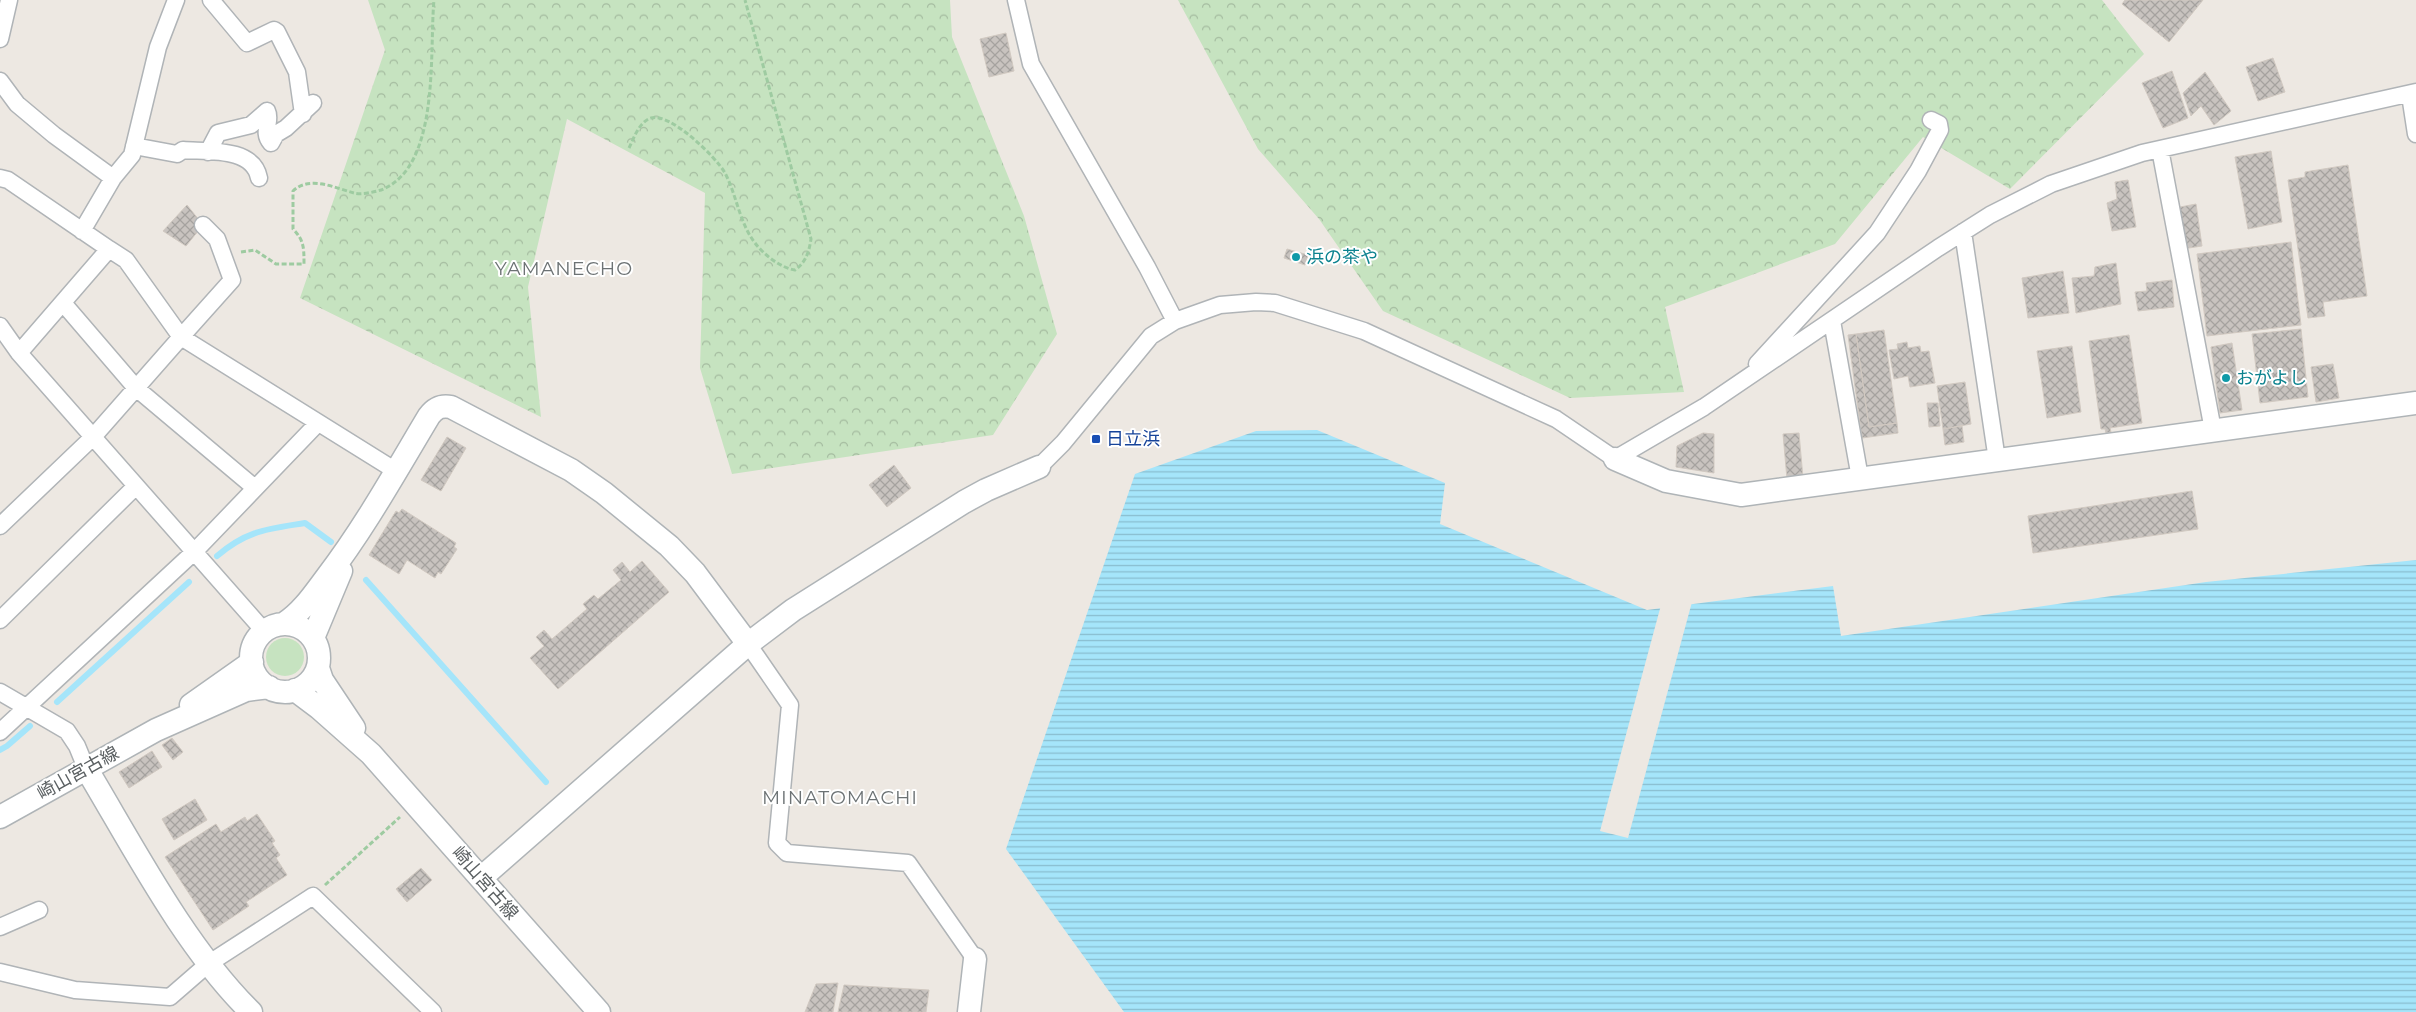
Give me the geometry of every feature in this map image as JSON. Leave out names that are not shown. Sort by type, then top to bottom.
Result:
[{"type":"street","points":[[0,39],[9,0]]},
{"type":"street","points":[[208,152],[218,133],[251,125],[267,111],[267,139],[271,143],[276,134],[308,108],[297,72],[277,32],[274,30],[247,43],[212,0]]},
{"type":"street","points":[[1016,0],[1031,64],[1176,321]]},
{"type":"street","points":[[82,231],[113,178],[132,155],[158,47],[179,2]]},
{"type":"street","points":[[0,81],[16,104],[54,135],[113,178]]},
{"type":"street","points":[[1615,459],[1704,407],[1963,232],[1990,215],[2051,184],[2160,149],[2413,94],[2416,134]]},
{"type":"street","points":[[1740,382],[1877,233],[1918,171],[1940,130],[1940,124],[1931,120]]},
{"type":"street","points":[[134,146],[178,154],[183,150],[245,157],[257,169],[258,178]]},
{"type":"street","points":[[2160,149],[2213,430]]},
{"type":"street","points":[[0,178],[8,180],[126,260],[181,337],[396,471]]},
{"type":"street","points":[[0,526],[93,437],[232,280],[217,240],[204,225]]},
{"type":"street","points":[[1963,232],[1997,460]]},
{"type":"street","points":[[19,353],[109,250]]},
{"type":"street","points":[[481,878],[748,644],[793,610],[964,502],[986,490],[1039,467],[1064,443],[1151,336],[1176,321],[1220,305],[1256,302],[1275,304],[1364,331],[1556,419],[1615,459],[1666,481],[1741,495],[2416,403]]},
{"type":"street","points":[[64,303],[136,388],[255,488]]},
{"type":"street","points":[[1832,321],[1860,478]]},
{"type":"street","points":[[0,326],[19,353],[135,487],[264,631]]},
{"type":"street","points":[[269,688],[257,677],[252,662],[254,645],[264,631],[285,623],[294,617],[309,600],[353,542],[434,409],[444,406],[451,407],[571,470],[604,493],[668,546],[695,573],[748,644],[790,705],[777,843],[787,852],[908,863],[975,959],[969,1012]]},
{"type":"street","points":[[0,732],[194,552],[318,423]]},
{"type":"street","points":[[0,620],[135,487]]},
{"type":"street","points":[[285,623],[301,627],[313,638],[353,542]]},
{"type":"street","name":"崎山宮古線","points":[[313,638],[319,652],[318,668],[322,680],[371,754]]},
{"type":"street","name":"崎山宮古線","points":[[156,730],[252,662]]},
{"type":"street","points":[[295,690],[309,682],[318,668]]},
{"type":"street","name":"崎山宮古線","points":[[0,817],[156,730],[246,690],[269,688],[286,692],[295,690],[319,708],[371,754],[599,1012]]},
{"type":"street","points":[[0,692],[67,730],[77,746],[86,768],[145,866],[208,964],[250,1012]]},
{"type":"street","points":[[0,972],[75,990],[170,998],[208,964],[313,896],[434,1012]]},
{"type":"street","points":[[0,927],[39,910]]},
{"type":"path","points":[[224,256],[255,250],[276,264],[304,264],[304,246],[300,237],[292,228],[293,190],[299,185],[328,185],[356,194],[376,191],[388,187],[412,163],[420,146],[427,113],[434,0]]},
{"type":"path","points":[[630,148],[644,122],[651,118],[660,118],[674,124],[710,155],[724,172],[744,226],[756,244],[767,256],[789,270],[795,270],[801,266],[806,259],[811,239],[745,0]]},
{"type":"path","points":[[313,896],[400,816]]},
{"type":"green space","points":[[368,0],[950,0],[952,37],[1024,216],[1057,334],[993,435],[732,474],[700,368],[705,193],[567,119],[528,287],[541,417],[300,298],[385,50]]},
{"type":"green space","points":[[1178,0],[2102,0],[2144,54],[2010,189],[1923,137],[1835,244],[1665,307],[1684,392],[1570,398],[1383,311],[1319,219],[1258,149]]},
{"type":"green space","points":[[285,638],[299,643],[304,657],[299,671],[285,676],[271,671],[266,657],[271,643]]},
{"type":"water","points":[[1317,430],[1445,483],[1440,524],[1647,610],[1833,586],[1841,636],[2206,582],[2416,560],[2416,1012],[1124,1012],[1006,849],[1135,474],[1256,431]]},
{"type":"pier","points":[[1692,602],[1628,838],[1600,831],[1661,605]]},
{"type":"building","points":[[2125,0],[2203,0],[2169,42],[2122,4]]},
{"type":"building","points":[[1006,33],[1014,71],[989,77],[980,39]]},
{"type":"building","points":[[2273,58],[2285,92],[2258,101],[2246,67]]},
{"type":"building","points":[[2172,71],[2188,118],[2163,128],[2142,83]]},
{"type":"building","points":[[2205,72],[2231,111],[2214,125],[2201,106],[2191,116],[2183,93]]},
{"type":"building","points":[[2271,151],[2282,222],[2248,229],[2235,157]]},
{"type":"building","points":[[2348,165],[2367,296],[2323,302],[2325,316],[2308,318],[2288,180],[2305,177],[2305,172]]},
{"type":"building","points":[[2128,180],[2136,227],[2112,231],[2107,203],[2117,199],[2115,182]]},
{"type":"building","points":[[2196,204],[2202,246],[2182,249],[2175,208]]},
{"type":"building","points":[[187,205],[203,225],[186,246],[163,231]]},
{"type":"building","points":[[2291,242],[2301,325],[2207,336],[2197,254]]},
{"type":"building","name":"浜の茶や","points":[[1287,249],[1308,255],[1305,265],[1284,258]]},
{"type":"building","points":[[2116,263],[2121,304],[2076,313],[2072,278],[2094,276],[2095,267]]},
{"type":"building","points":[[2063,271],[2069,313],[2028,318],[2022,278]]},
{"type":"building","points":[[2172,280],[2174,307],[2138,311],[2135,292],[2147,291],[2146,283]]},
{"type":"building","points":[[2301,329],[2308,397],[2260,403],[2252,334]]},
{"type":"building","points":[[1884,330],[1897,423],[1869,427],[1856,334]]},
{"type":"building","points":[[1856,334],[1869,427],[1897,423],[1898,433],[1862,438],[1848,335]]},
{"type":"building","points":[[2129,335],[2142,423],[2110,428],[2111,432],[2106,433],[2105,429],[2101,429],[2089,341]]},
{"type":"building","points":[[1907,342],[1908,348],[1920,346],[1921,352],[1929,351],[1935,383],[1910,387],[1908,376],[1894,379],[1889,350],[1898,349],[1897,344]]},
{"type":"building","name":"おがよし","points":[[2232,343],[2242,410],[2220,413],[2211,347]]},
{"type":"building","points":[[2072,346],[2081,412],[2047,418],[2037,351]]},
{"type":"building","points":[[2333,364],[2339,398],[2316,402],[2311,367]]},
{"type":"building","points":[[1965,382],[1971,424],[1943,429],[1937,386]]},
{"type":"building","points":[[1927,403],[1938,403],[1940,426],[1929,427]]},
{"type":"building","points":[[1962,426],[1964,442],[1945,445],[1943,429]]},
{"type":"building","points":[[1703,433],[1714,434],[1714,473],[1676,467],[1677,446]]},
{"type":"building","points":[[1799,433],[1803,478],[1787,479],[1783,434]]},
{"type":"building","points":[[447,437],[466,448],[441,491],[421,480]]},
{"type":"building","points":[[894,465],[911,488],[887,507],[869,485]]},
{"type":"building","points":[[2192,491],[2198,529],[2033,553],[2028,516]]},
{"type":"building","points":[[402,509],[456,543],[454,547],[457,549],[441,574],[438,572],[435,578],[407,560],[399,574],[369,555],[396,511],[399,513]]},
{"type":"building","points":[[642,561],[669,592],[558,689],[530,658],[544,646],[536,637],[544,630],[552,639],[587,609],[583,604],[594,595],[598,599],[621,580],[613,570],[622,562],[630,572]]},
{"type":"building","points":[[172,738],[183,752],[173,760],[162,745]]},
{"type":"building","points":[[152,751],[162,767],[129,788],[119,772]]},
{"type":"building","points":[[195,799],[207,820],[174,840],[162,819]]},
{"type":"building","points":[[257,814],[275,841],[272,843],[280,855],[276,858],[287,875],[246,902],[249,906],[213,930],[165,857],[216,824],[221,832],[245,817],[247,821]]},
{"type":"building","points":[[421,868],[432,880],[407,902],[396,889]]},
{"type":"building","points":[[838,983],[833,1012],[805,1012],[816,984]]},
{"type":"building","points":[[844,985],[929,990],[926,1012],[838,1012]]},
{"type":"waterway","points":[[217,556],[238,541],[258,532],[305,523],[331,542]]},
{"type":"waterway","points":[[366,580],[546,782]]},
{"type":"waterway","points":[[57,702],[189,582]]},
{"type":"waterway","points":[[0,750],[30,726]]},
{"type":"place","name":"浜の茶や","points":[[1296,257]]},
{"type":"place","name":"おがよし","points":[[2226,378]]},
{"type":"place","name":"日立浜","points":[[1096,439]]},
{"type":"district","name":"YAMANECHO","points":[[564,268]]},
{"type":"district","name":"MINATOMACHI","points":[[840,797]]}]
